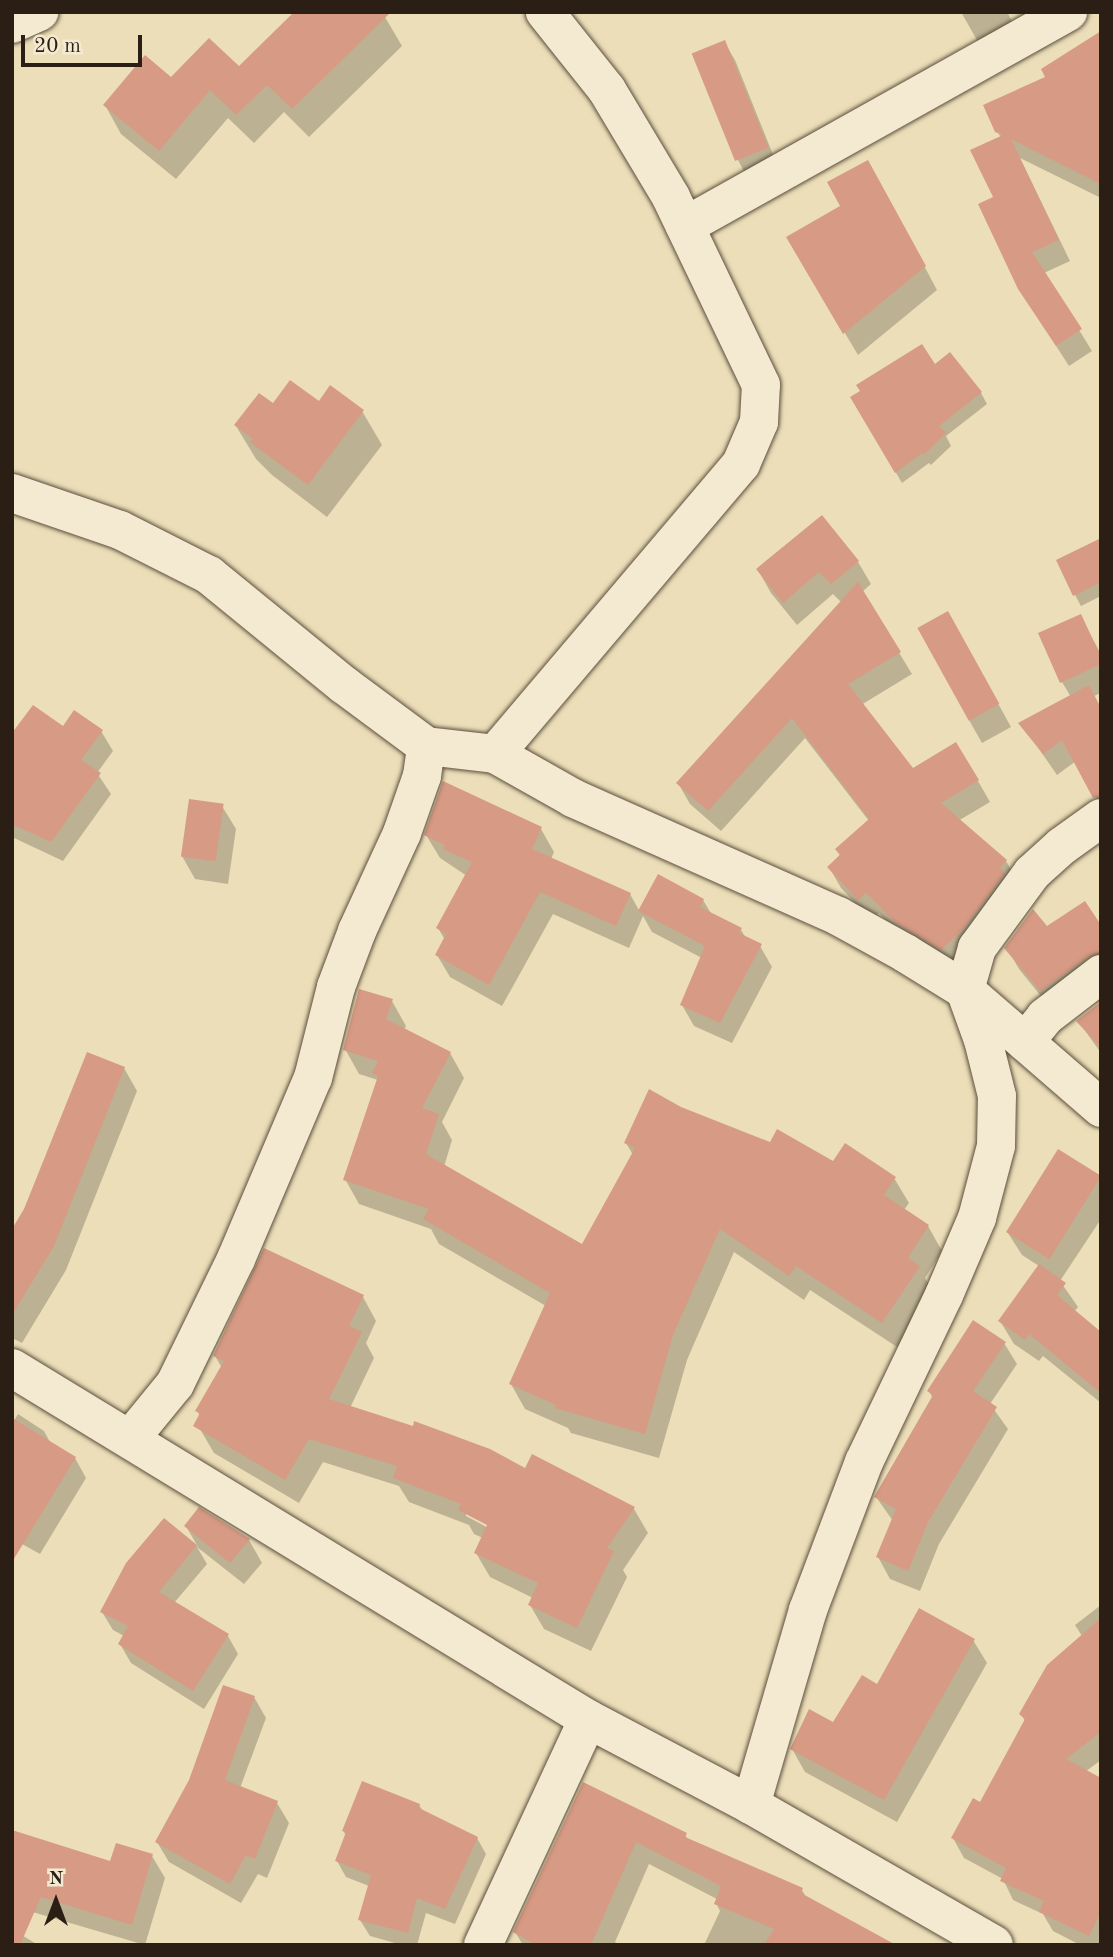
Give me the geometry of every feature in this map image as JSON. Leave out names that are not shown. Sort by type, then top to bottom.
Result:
[{"type":"street","points":[[12,24],[39,12]]},
{"type":"street","points":[[495,754],[741,464],[759,422],[761,384],[685,226],[607,90],[545,12]]},
{"type":"street","points":[[685,226],[1068,12]]},
{"type":"street","points":[[12,493],[120,530],[209,575],[344,685],[426,746],[495,754],[573,799],[838,916],[965,990],[1101,1108]]},
{"type":"street","points":[[130,1439],[175,1384],[236,1259],[313,1079],[336,987],[357,931],[402,833],[422,776],[426,746]]},
{"type":"street","points":[[751,1805],[813,1598],[864,1462],[977,1218],[996,1146],[997,1096],[983,1040],[965,990],[977,948],[1032,873],[1062,846],[1101,818]]},
{"type":"street","points":[[1025,1042],[1045,1017],[1101,974]]},
{"type":"street","points":[[12,1368],[588,1719],[751,1805],[994,1945]]},
{"type":"street","points":[[483,1945],[588,1719]]},
{"type":"building","points":[[294,12],[391,12],[292,109],[267,85],[236,115],[210,90],[159,151],[103,105],[145,55],[171,77],[209,38],[239,66]]},
{"type":"building","points":[[1101,31],[1101,184],[1011,139],[1059,240],[1032,252],[1082,329],[1056,346],[1018,289],[978,204],[993,197],[970,150],[1003,135],[995,132],[983,105],[1045,77],[1041,69]]},
{"type":"building","points":[[725,40],[768,148],[735,161],[692,53]]},
{"type":"building","points":[[868,160],[926,266],[843,334],[786,237],[840,206],[827,182]]},
{"type":"building","points":[[922,344],[935,364],[950,352],[982,392],[939,426],[946,433],[924,455],[922,453],[895,473],[850,397],[860,391],[856,385]]},
{"type":"building","points":[[290,380],[319,401],[330,385],[364,410],[308,485],[250,442],[253,439],[234,425],[259,393],[273,403]]},
{"type":"building","points":[[822,515],[859,561],[831,584],[819,572],[783,603],[756,569]]},
{"type":"building","points":[[1101,538],[1101,582],[1073,596],[1056,560]]},
{"type":"building","points":[[858,582],[901,652],[848,684],[913,768],[956,742],[979,780],[941,803],[1007,860],[1000,868],[1005,873],[965,927],[941,950],[896,923],[866,893],[858,900],[827,867],[840,855],[835,849],[869,819],[792,718],[708,811],[676,783]]},
{"type":"building","points":[[948,611],[999,704],[969,721],[917,628]]},
{"type":"building","points":[[1081,614],[1101,657],[1101,664],[1060,683],[1038,633]]},
{"type":"building","points":[[1089,685],[1101,708],[1101,796],[1093,798],[1062,740],[1043,754],[1018,723]]},
{"type":"building","points":[[33,705],[63,726],[74,710],[103,730],[81,760],[101,773],[51,842],[12,824],[12,733]]},
{"type":"building","points":[[443,781],[542,827],[532,849],[631,893],[616,926],[540,892],[489,985],[435,955],[446,934],[436,928],[472,862],[443,849],[445,845],[424,835]]},
{"type":"building","points":[[189,799],[224,804],[216,861],[181,856]]},
{"type":"building","points":[[658,874],[704,899],[700,907],[742,928],[739,933],[762,944],[720,1023],[680,1005],[705,946],[638,911]]},
{"type":"building","points":[[1085,901],[1101,925],[1101,953],[1088,957],[1040,991],[1004,948],[1033,909],[1047,926]]},
{"type":"building","points":[[359,989],[393,999],[386,1019],[451,1052],[422,1108],[439,1114],[426,1154],[582,1244],[635,1148],[624,1143],[649,1089],[681,1107],[770,1142],[777,1129],[833,1161],[845,1143],[896,1177],[884,1195],[929,1225],[908,1258],[920,1266],[882,1323],[796,1266],[789,1276],[720,1229],[673,1335],[645,1434],[555,1408],[556,1405],[509,1384],[550,1293],[423,1219],[429,1209],[343,1180],[378,1076],[372,1073],[378,1061],[343,1050]]},
{"type":"building","points":[[1101,1002],[1101,1048],[1076,1021]]},
{"type":"building","points":[[87,1052],[125,1067],[54,1246],[12,1315],[12,1229],[24,1209]]},
{"type":"building","points":[[1058,1149],[1101,1176],[1049,1259],[1006,1232]]},
{"type":"building","points":[[264,1248],[364,1295],[349,1326],[362,1332],[329,1399],[413,1426],[414,1421],[490,1449],[525,1468],[532,1454],[635,1507],[607,1548],[614,1551],[577,1628],[528,1605],[538,1583],[474,1553],[487,1525],[458,1510],[461,1504],[393,1478],[397,1466],[309,1439],[285,1480],[193,1426],[200,1413],[195,1411],[224,1361],[213,1356]]},
{"type":"building","points":[[1039,1264],[1066,1283],[1057,1295],[1101,1332],[1101,1393],[1029,1334],[1025,1340],[998,1321]]},
{"type":"building","points":[[973,1320],[1006,1342],[973,1391],[997,1407],[928,1522],[908,1571],[876,1557],[896,1509],[874,1497],[933,1395],[927,1391]]},
{"type":"building","points":[[12,1418],[76,1457],[12,1562]]},
{"type":"building","points":[[199,1507],[250,1539],[230,1563],[184,1526]]},
{"type":"building","points":[[164,1518],[197,1545],[159,1592],[229,1634],[193,1691],[118,1644],[128,1626],[100,1612],[126,1563]]},
{"type":"building","points":[[919,1608],[975,1639],[884,1800],[790,1749],[809,1709],[833,1722],[862,1675],[877,1684]]},
{"type":"building","points":[[1101,1618],[1101,1732],[1066,1759],[1101,1778],[1101,1912],[1089,1936],[1039,1912],[1044,1901],[1000,1881],[1006,1868],[951,1838],[973,1798],[980,1802],[1025,1719],[1019,1714],[1047,1665]]},
{"type":"building","points":[[223,1685],[255,1696],[225,1780],[278,1801],[255,1859],[246,1855],[230,1884],[155,1842],[189,1780]]},
{"type":"building","points":[[362,1781],[420,1804],[419,1808],[478,1837],[445,1909],[417,1898],[408,1933],[358,1920],[371,1875],[335,1861],[346,1832],[342,1831]]},
{"type":"building","points":[[583,1782],[687,1833],[685,1837],[803,1888],[801,1893],[896,1945],[764,1945],[774,1929],[714,1904],[721,1886],[636,1842],[591,1945],[536,1945],[513,1932]]},
{"type":"building","points":[[12,1830],[110,1861],[116,1843],[153,1854],[132,1925],[41,1897],[20,1945],[12,1945]]}]
